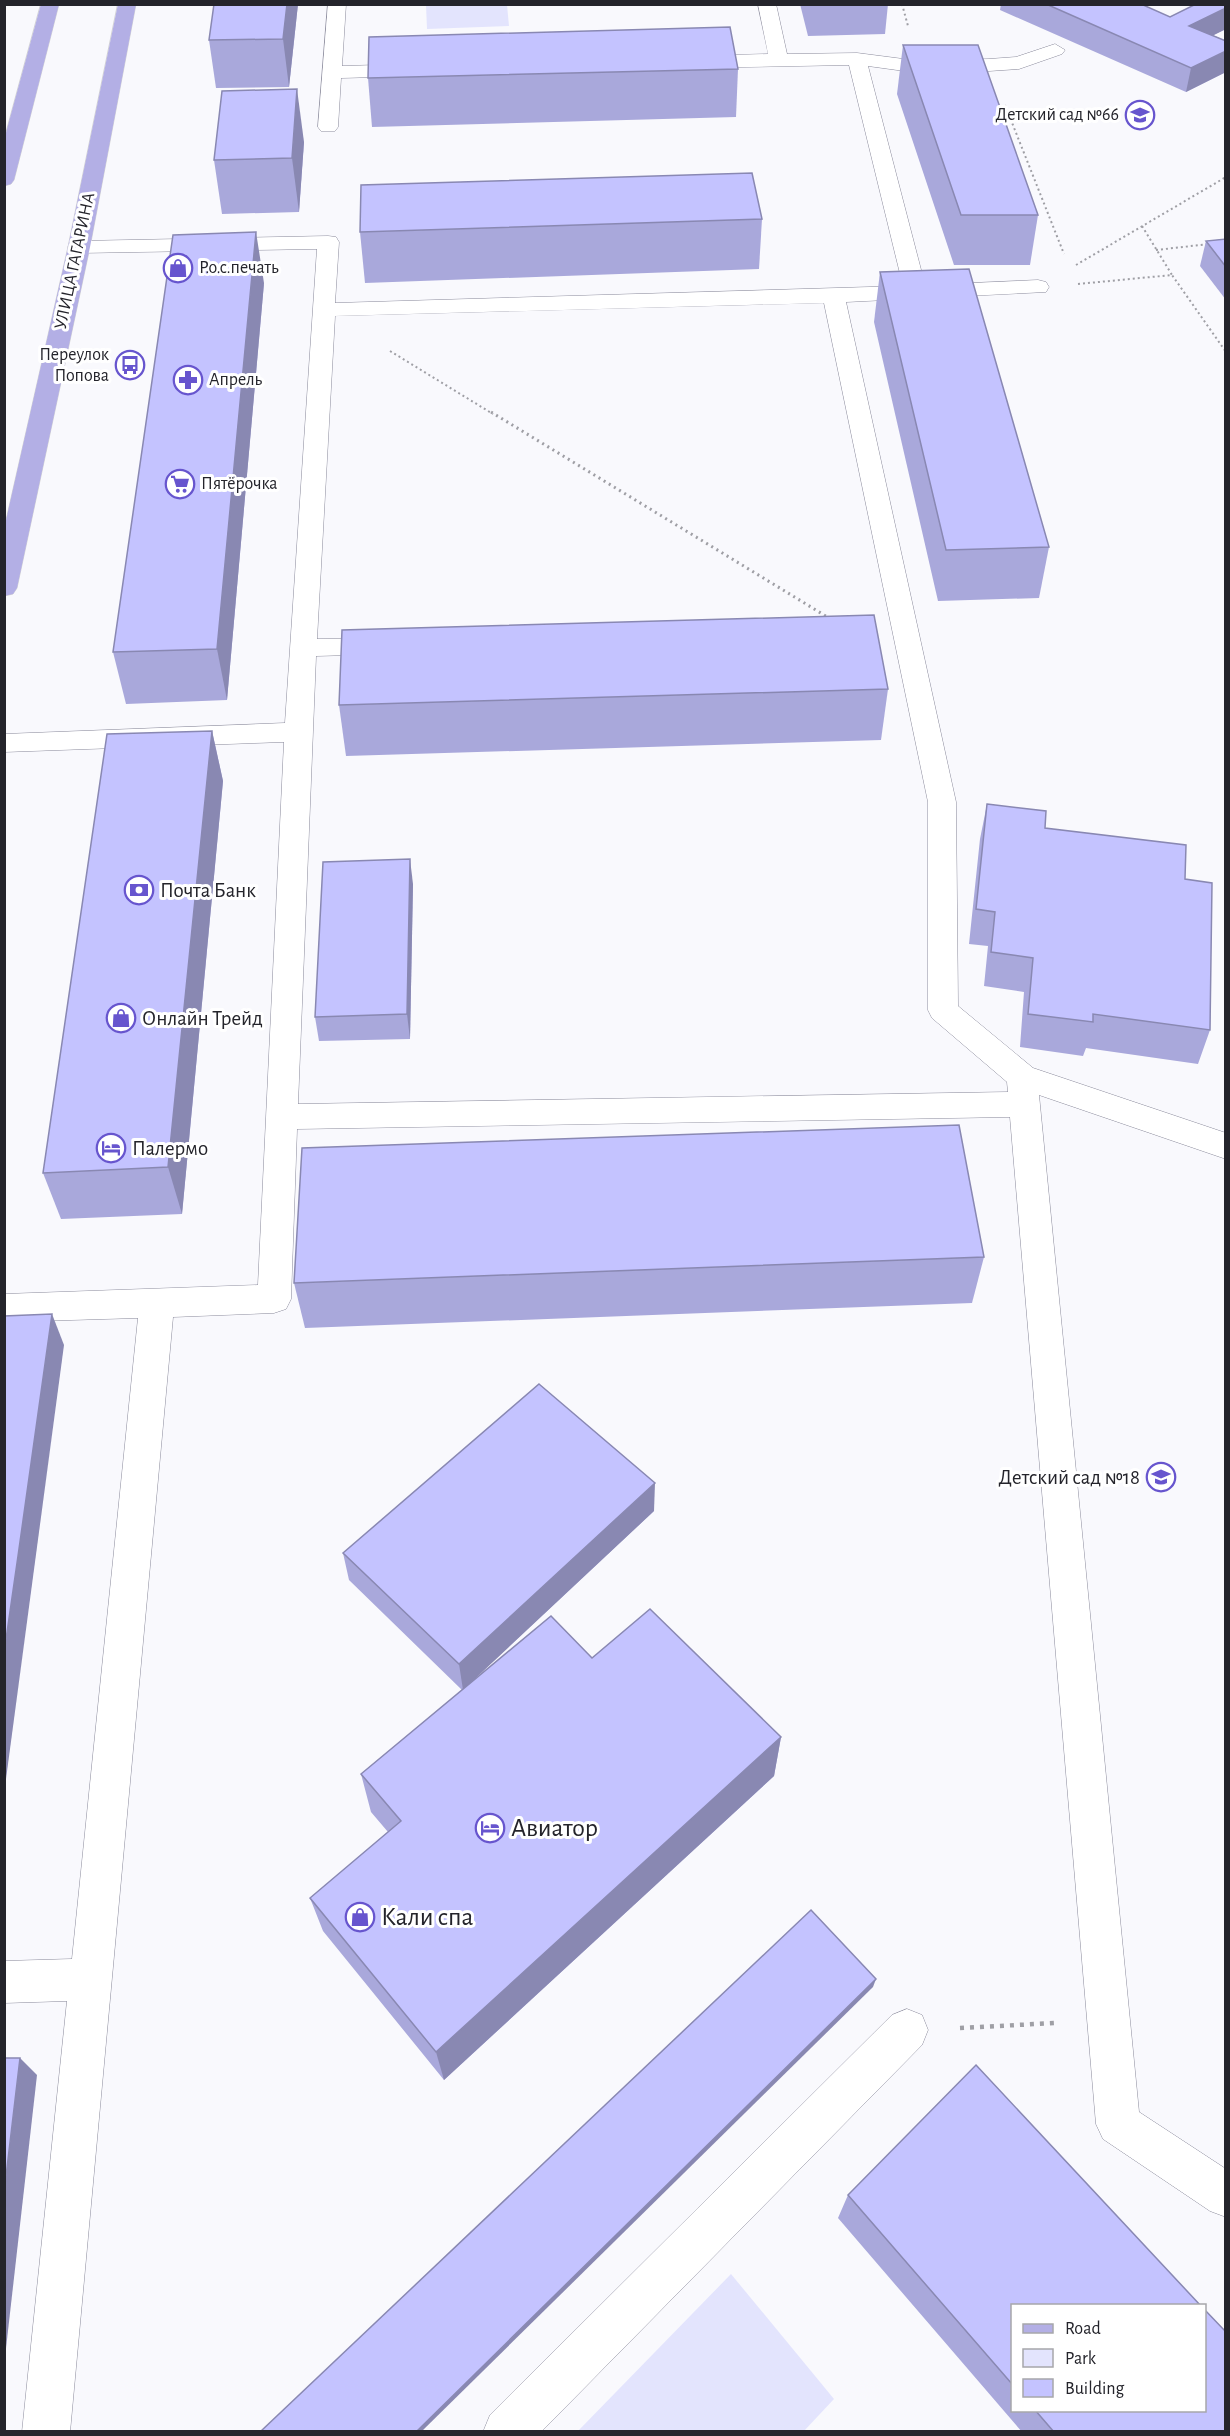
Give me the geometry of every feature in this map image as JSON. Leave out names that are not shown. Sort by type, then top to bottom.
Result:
[{"type":"main road","points":[[4,180],[50,4]]},
{"type":"main road","name":"УЛИЦА ГАГАРИНА","points":[[4,588],[79,247],[127,4]]},
{"type":"lane","points":[[328,127],[338,4]]},
{"type":"lane","points":[[767,4],[778,60]]},
{"type":"lane","points":[[673,63],[857,59],[919,67],[989,65],[1019,63],[1055,50]]},
{"type":"lane","points":[[857,59],[915,291]]},
{"type":"lane","points":[[333,72],[438,69]]},
{"type":"lane","points":[[4,1308],[274,1299],[298,732],[328,242],[79,247]]},
{"type":"lane","points":[[323,310],[834,296],[1038,287]]},
{"type":"lane","points":[[834,296],[942,802],[943,1010],[1023,1091],[1118,2124],[1226,2195]]},
{"type":"lane","points":[[858,636],[907,635]]},
{"type":"lane","points":[[303,648],[409,646]]},
{"type":"lane","points":[[4,743],[298,732]]},
{"type":"lane","points":[[282,1117],[1023,1091],[1226,1146]]},
{"type":"lane","points":[[46,2432],[157,1303]]},
{"type":"lane","points":[[4,1982],[91,1979]]},
{"type":"lane","points":[[507,2432],[907,2030]]},
{"type":"path","points":[[989,65],[1070,269]]},
{"type":"path","points":[[1038,287],[1226,177]]},
{"type":"path","points":[[1142,226],[1172,275],[1226,352]]},
{"type":"path","points":[[1156,250],[1214,243]]},
{"type":"path","points":[[1038,287],[1172,275]]},
{"type":"path","points":[[323,310],[858,636]]},
{"type":"path","points":[[907,2030],[1109,2021]]},
{"type":"green space","points":[[426,5],[507,5],[509,26],[427,29]]},
{"type":"green space","points":[[731,2274],[834,2399],[804,2431],[578,2431]]},
{"type":"building","points":[[214,4],[287,4],[283,39],[209,40]]},
{"type":"building","points":[[1046,4],[1141,4],[1170,17],[1196,4],[1226,4],[1226,8],[1189,26],[1226,41],[1226,51],[1191,68]]},
{"type":"building","points":[[730,27],[738,69],[368,78],[369,37]]},
{"type":"building","points":[[903,45],[978,45],[1038,215],[961,215]]},
{"type":"building","points":[[297,89],[292,158],[214,160],[222,91]]},
{"type":"building","points":[[752,173],[762,219],[360,232],[361,185]]},
{"type":"building","points":[[256,232],[217,649],[113,652],[173,235]]},
{"type":"building","points":[[1226,239],[1226,267],[1206,241]]},
{"type":"building","points":[[969,269],[1049,547],[946,550],[880,272]]},
{"type":"building","points":[[874,615],[888,689],[339,705],[342,630]]},
{"type":"building","points":[[212,731],[168,1167],[43,1173],[107,734]]},
{"type":"building","points":[[987,804],[1046,811],[1045,828],[1186,845],[1185,879],[1212,883],[1210,1030],[1093,1014],[1093,1022],[1028,1014],[1033,958],[991,952],[995,912],[976,909]]},
{"type":"building","points":[[410,859],[407,1014],[315,1017],[323,862]]},
{"type":"building","points":[[959,1125],[984,1257],[294,1283],[302,1148]]},
{"type":"building","points":[[52,1314],[18,1556],[4,1653],[4,1316]]},
{"type":"building","points":[[539,1384],[655,1483],[459,1664],[343,1553]]},
{"type":"building","points":[[650,1609],[781,1737],[436,2052],[310,1898],[401,1821],[361,1774],[551,1616],[592,1658]]},
{"type":"building","points":[[811,1910],[876,1979],[416,2432],[260,2432]]},
{"type":"building","points":[[4,2058],[20,2058],[4,2193]]},
{"type":"building","points":[[976,2065],[1199,2304],[1011,2304],[1011,2383],[848,2195]]},
{"type":"building","points":[[1206,2311],[1226,2332],[1226,2432],[1054,2432],[1037,2412],[1206,2412]]},
{"type":"place","name":"Детский сад №66","points":[[1140,115]]},
{"type":"place","name":"Р.о.с.печать","points":[[178,268]]},
{"type":"place","name":"Переулок Попова","points":[[130,365]]},
{"type":"place","name":"Апрель","points":[[188,380]]},
{"type":"place","name":"Пятёрочка","points":[[180,484]]},
{"type":"place","name":"Почта Банк","points":[[139,890]]},
{"type":"place","name":"Онлайн Трейд","points":[[121,1018]]},
{"type":"place","name":"Палермо","points":[[111,1148]]},
{"type":"place","name":"Детский сад №18","points":[[1161,1477]]},
{"type":"place","name":"Авиатор","points":[[490,1828]]},
{"type":"place","name":"Кали спа","points":[[360,1917]]}]
